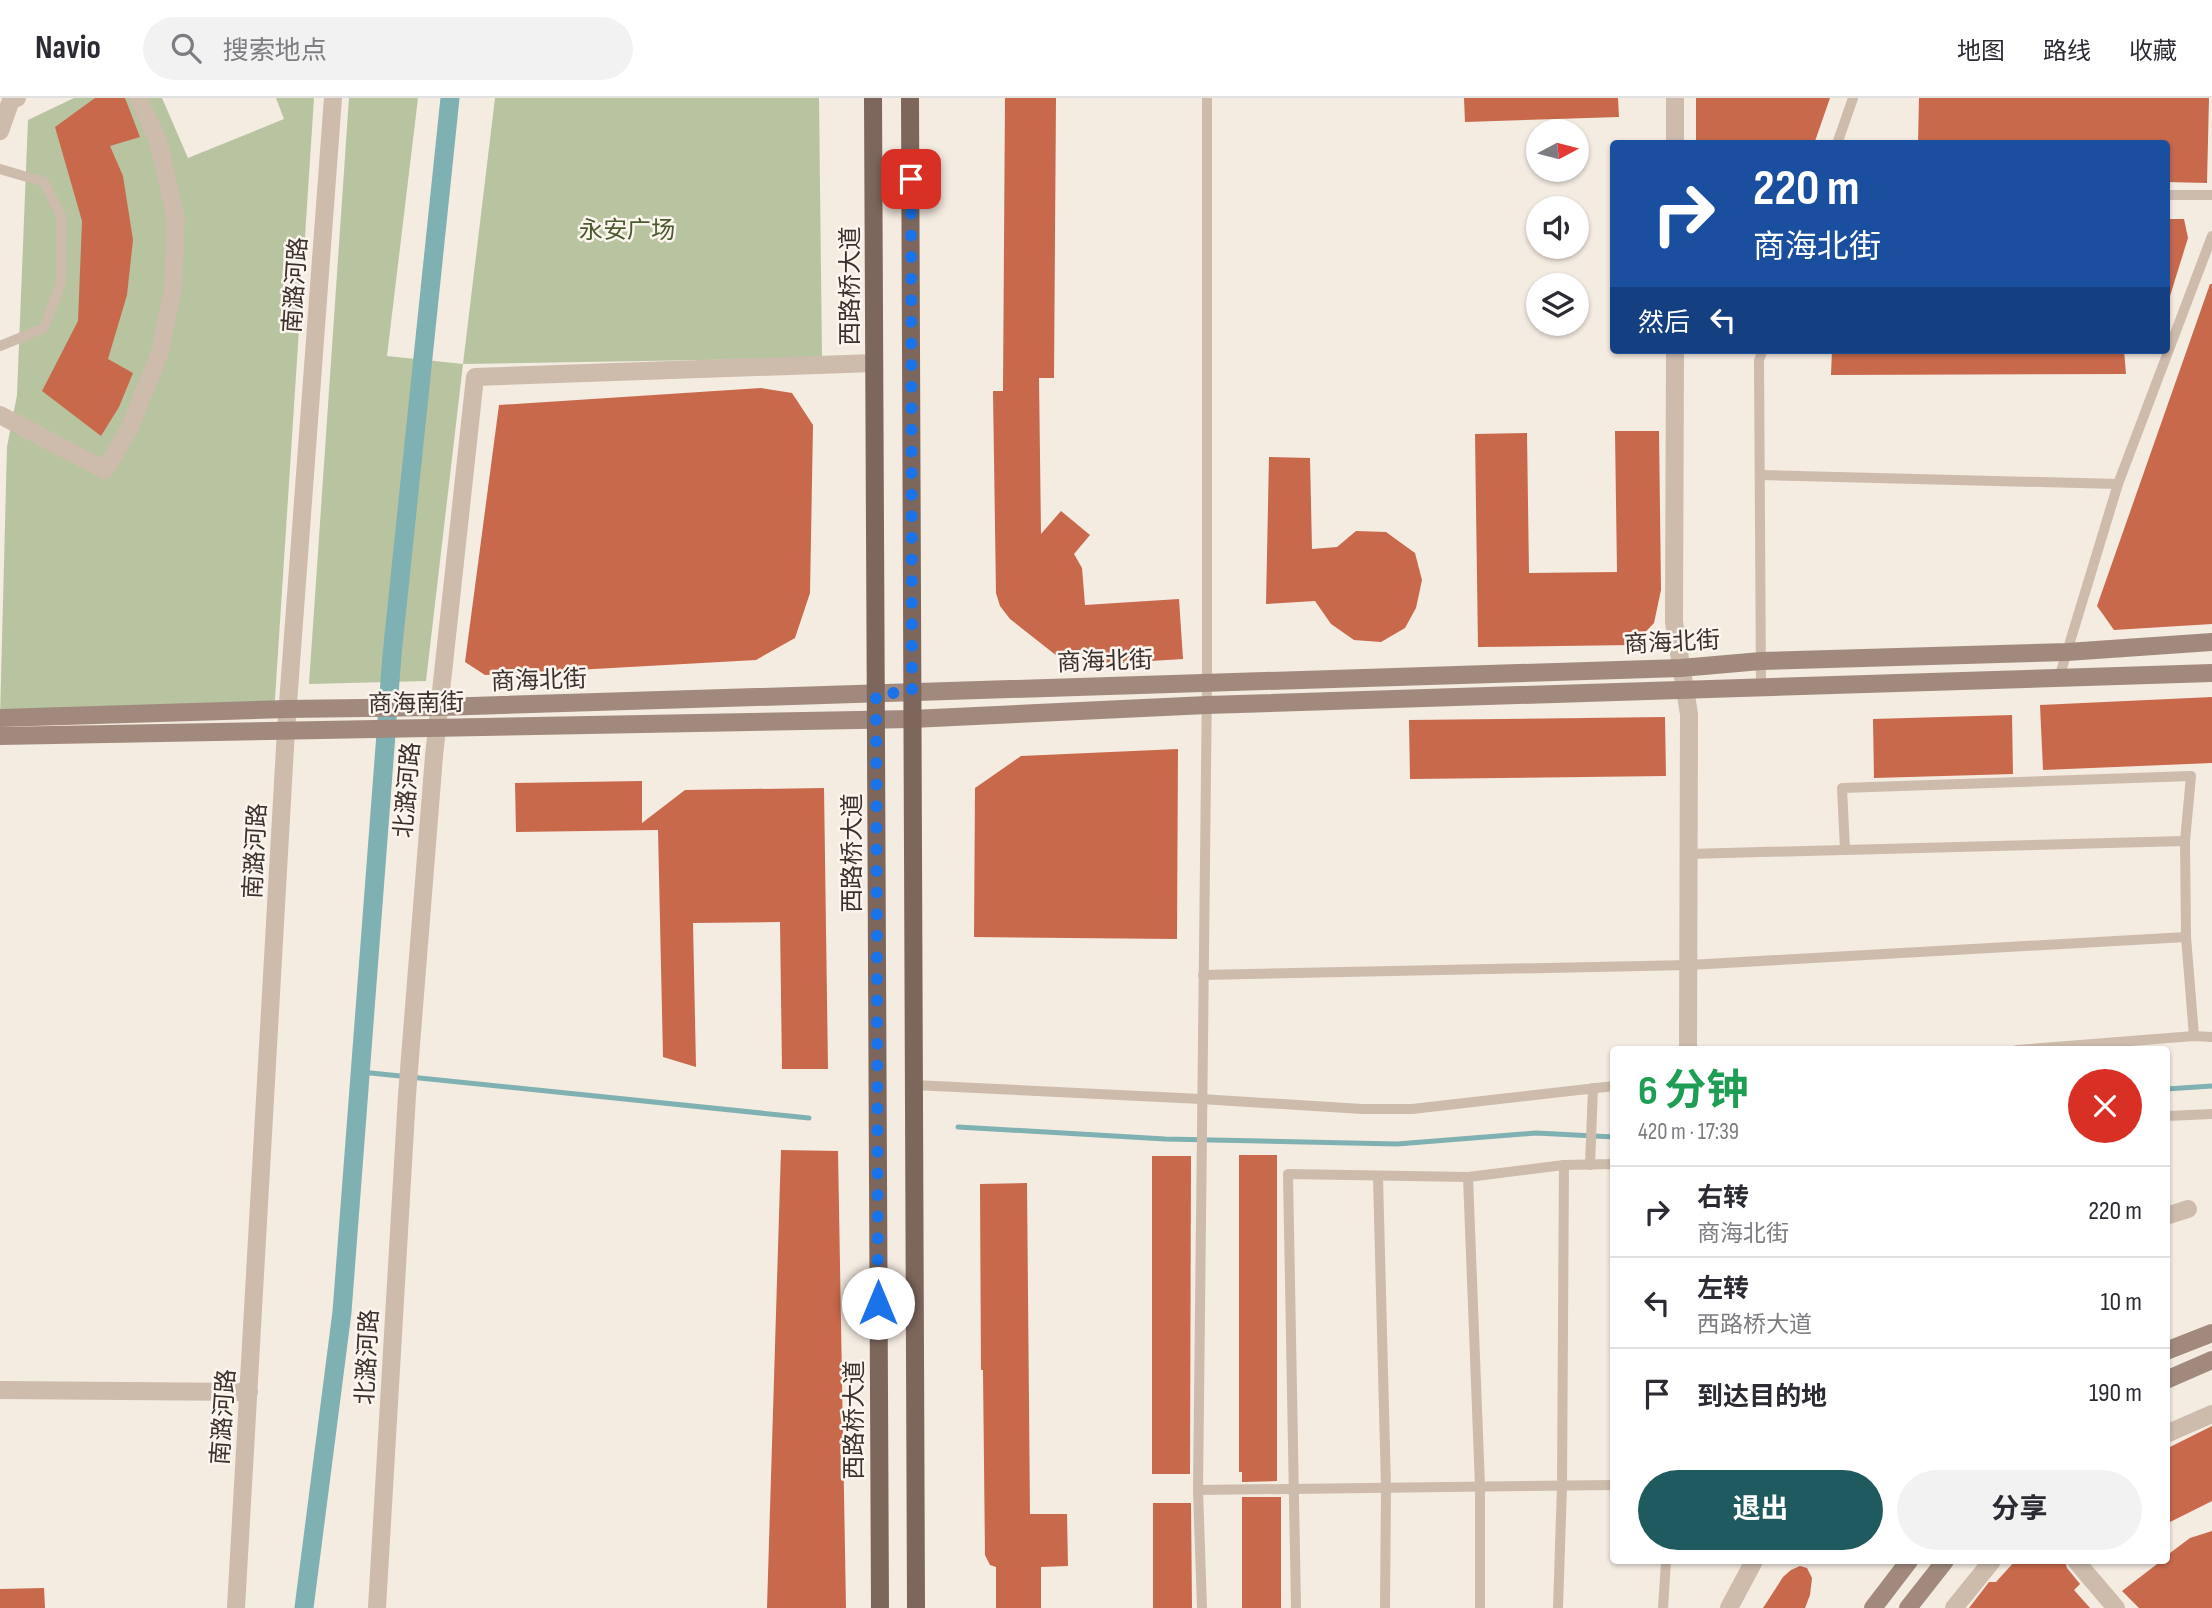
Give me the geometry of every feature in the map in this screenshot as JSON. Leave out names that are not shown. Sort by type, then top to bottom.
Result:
[{"type":"main road","name":"西路桥大道","points":[[873,98],[880,1608]]},
{"type":"main road","points":[[910,98],[916,1608]]},
{"type":"main road","name":"商海北街","points":[[0,718],[876,694],[1681,667],[1761,661],[2067,652],[2212,642]]},
{"type":"main road","name":"商海北街","points":[[876,719],[1207,705],[2212,673]]},
{"type":"main road","name":"商海南街","points":[[0,736],[876,719]]},
{"type":"main road","points":[[2170,1349],[2212,1332]]},
{"type":"main road","points":[[2170,1378],[2212,1360]]},
{"type":"main road","points":[[1873,1608],[1907,1564]]},
{"type":"main road","points":[[1908,1608],[1943,1564]]},
{"type":"street","points":[[0,415],[105,470],[130,427],[159,355],[173,289],[176,220],[158,139],[138,98]]},
{"type":"street","name":"南潞河路","points":[[236,1608],[287,709],[333,98]]},
{"type":"street","points":[[1675,98],[1675,140]]},
{"type":"street","points":[[0,131],[9,101]]},
{"type":"street","points":[[1675,354],[1674,622],[1689,714],[1688,1046]]},
{"type":"street","name":"北潞河路","points":[[377,1608],[432,727],[475,377],[874,363]]},
{"type":"street","points":[[2170,1215],[2188,1209]]},
{"type":"street","points":[[0,1390],[249,1392]]},
{"type":"street","points":[[2170,1432],[2212,1414]]},
{"type":"street","points":[[1728,1608],[1752,1564]]},
{"type":"street","points":[[1954,1608],[1990,1564]]},
{"type":"street","points":[[2079,1564],[2116,1608]]},
{"type":"lane","points":[[1202,1608],[1198,1490],[1207,705],[1207,98]]},
{"type":"lane","points":[[1838,140],[1853,98]]},
{"type":"lane","points":[[0,169],[44,181],[61,216],[61,283],[44,328],[0,345]]},
{"type":"lane","points":[[2170,195],[2212,195]]},
{"type":"lane","points":[[2170,347],[2212,236]]},
{"type":"lane","points":[[1761,354],[1759,360],[1762,688]]},
{"type":"lane","points":[[2059,678],[2118,484],[2167,354]]},
{"type":"lane","points":[[1760,475],[2118,484]]},
{"type":"lane","points":[[1845,850],[1842,788],[2191,776],[2185,841],[2186,937],[2194,1036]]},
{"type":"lane","points":[[1689,854],[2185,841]]},
{"type":"lane","points":[[1203,975],[1689,965],[2186,937]]},
{"type":"lane","points":[[2068,1046],[2194,1036],[2212,1037]]},
{"type":"lane","points":[[914,1085],[1201,1098],[1362,1109],[1412,1109],[1610,1086]]},
{"type":"lane","points":[[1590,1165],[1593,1088]]},
{"type":"lane","points":[[2170,1116],[2212,1114]]},
{"type":"lane","points":[[1296,1608],[1288,1174],[1468,1177],[1564,1165],[1610,1164]]},
{"type":"lane","points":[[1558,1608],[1562,1486],[1564,1165]]},
{"type":"lane","points":[[1378,1177],[1386,1488],[1385,1608]]},
{"type":"lane","points":[[1468,1177],[1480,1486],[1480,1608]]},
{"type":"lane","points":[[1198,1490],[1610,1485]]},
{"type":"lane","points":[[1663,1608],[1665,1564]]},
{"type":"green space","points":[[74,98],[162,98],[188,158],[284,119],[276,98],[314,98],[274,714],[0,718],[7,447],[17,395],[28,120]]},
{"type":"green space","points":[[349,98],[418,98],[387,356],[463,364],[426,681],[309,684]]},
{"type":"green space","name":"永安广场","points":[[495,98],[819,98],[822,358],[463,364]]},
{"type":"building","points":[[95,98],[125,98],[140,137],[110,146],[123,176],[133,240],[127,295],[108,359],[133,373],[119,407],[101,436],[42,391],[78,321],[82,221],[55,127]]},
{"type":"building","points":[[1005,98],[1056,98],[1054,378],[1039,378],[1041,534],[1061,511],[1090,535],[1074,554],[1082,568],[1085,605],[1179,599],[1183,659],[1103,664],[1103,653],[1057,656],[1010,619],[1000,606],[996,593],[993,391],[1003,391]]},
{"type":"building","points":[[1464,98],[1618,98],[1619,117],[1465,122]]},
{"type":"building","points":[[1696,98],[1830,98],[1815,140],[1696,140]]},
{"type":"building","points":[[1919,98],[2209,98],[2207,183],[2170,182],[2170,140],[1918,140]]},
{"type":"building","points":[[2170,219],[2184,219],[2188,238],[2170,296]]},
{"type":"building","points":[[2210,284],[2212,624],[2114,630],[2097,606]]},
{"type":"building","points":[[1832,354],[2124,354],[2126,374],[1831,375]]},
{"type":"building","points":[[761,388],[792,393],[813,425],[810,593],[795,638],[756,660],[485,675],[465,662],[499,405]]},
{"type":"building","points":[[1615,431],[1659,431],[1661,590],[1654,623],[1633,645],[1478,647],[1475,434],[1527,433],[1529,573],[1617,572]]},
{"type":"building","points":[[1269,457],[1310,458],[1312,549],[1337,547],[1356,531],[1386,532],[1415,553],[1422,580],[1416,608],[1405,628],[1381,642],[1354,640],[1331,624],[1315,601],[1266,604]]},
{"type":"building","points":[[2212,697],[2212,763],[2043,770],[2040,705]]},
{"type":"building","points":[[2012,715],[2013,774],[1874,778],[1873,719]]},
{"type":"building","points":[[1665,717],[1666,776],[1410,779],[1409,720]]},
{"type":"building","points":[[1178,749],[1177,939],[974,937],[975,788],[1021,756]]},
{"type":"building","points":[[642,781],[642,823],[685,790],[824,788],[828,1069],[782,1069],[780,922],[693,923],[696,1067],[663,1057],[658,830],[516,832],[515,783]]},
{"type":"building","points":[[781,1150],[838,1151],[846,1608],[767,1608]]},
{"type":"building","points":[[1239,1155],[1277,1155],[1277,1481],[1242,1482],[1242,1472],[1239,1472]]},
{"type":"building","points":[[1152,1156],[1191,1156],[1190,1474],[1152,1474]]},
{"type":"building","points":[[1027,1183],[1030,1514],[1067,1514],[1068,1566],[1041,1567],[1041,1608],[996,1608],[996,1567],[990,1565],[985,1555],[980,1184]]},
{"type":"building","points":[[2212,1426],[2212,1501],[2170,1522],[2170,1447]]},
{"type":"building","points":[[1242,1497],[1281,1497],[1281,1608],[1242,1608]]},
{"type":"building","points":[[1153,1503],[1191,1503],[1192,1608],[1153,1608]]},
{"type":"building","points":[[2212,1531],[2212,1608],[2139,1608],[2122,1591],[2157,1564],[2170,1564],[2170,1553],[2190,1538]]},
{"type":"building","points":[[2012,1564],[2066,1564],[2080,1584],[2074,1590],[2090,1608],[1969,1608],[1989,1582],[1996,1582]]},
{"type":"building","points":[[1800,1566],[1807,1568],[1812,1578],[1805,1608],[1763,1608],[1783,1577]]},
{"type":"building","points":[[44,1588],[45,1608],[0,1608],[0,1589]]},
{"type":"waterway","points":[[304,1608],[342,1312],[392,655],[450,98]]},
{"type":"waterway","points":[[361,1072],[809,1118]]},
{"type":"waterway","points":[[2170,1089],[2212,1086]]},
{"type":"waterway","points":[[958,1127],[1165,1139],[1397,1144],[1536,1133],[1610,1137]]},
{"type":"route","points":[[878,1303],[876,694],[912,692],[911,179]]}]
